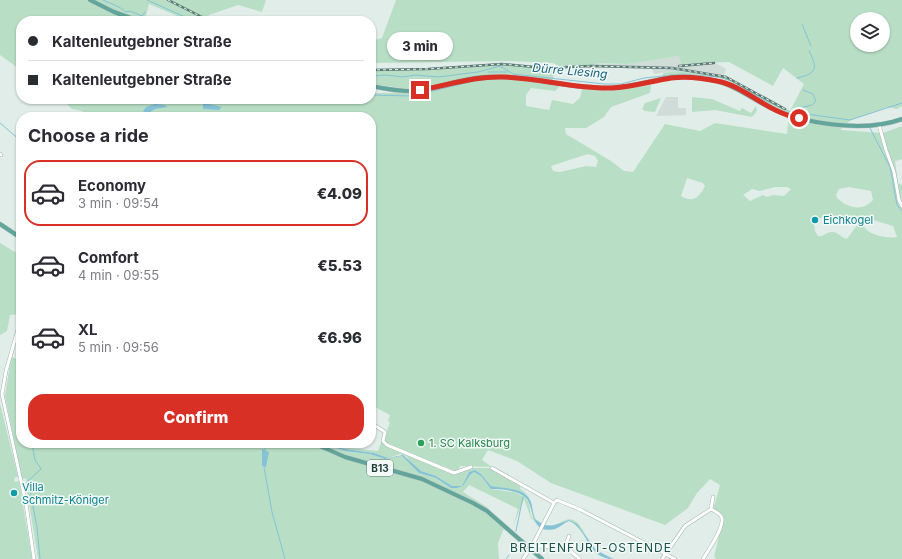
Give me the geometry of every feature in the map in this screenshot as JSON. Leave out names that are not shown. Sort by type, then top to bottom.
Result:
[{"type":"main road","points":[[90,0],[125,16]]},
{"type":"main road","points":[[376,87],[414,91],[469,79],[512,77],[578,87],[612,88],[672,78],[686,78],[724,82],[768,106],[796,115],[845,125],[879,125],[902,119]]},
{"type":"main road","points":[[0,224],[16,235]]},
{"type":"main road","name":"B13","points":[[324,448],[345,457],[427,481],[482,508],[531,547],[542,559]]},
{"type":"street","points":[[879,125],[894,172],[899,200],[902,206]]},
{"type":"street","points":[[16,336],[8,364],[2,394],[26,504],[34,559]]},
{"type":"street","points":[[376,427],[385,432],[383,441],[387,445],[454,473],[471,467]]},
{"type":"street","points":[[492,468],[554,503]]},
{"type":"street","points":[[662,559],[685,526],[711,510],[713,498]]},
{"type":"street","points":[[522,559],[542,529],[554,503],[557,500],[581,510],[675,559]]},
{"type":"street","points":[[703,559],[714,542],[722,520],[721,516],[711,510]]},
{"type":"street","points":[[565,547],[569,536]]},
{"type":"street","points":[[531,547],[565,547],[580,559]]},
{"type":"shaded area","points":[[679,56],[681,64],[714,62],[726,69],[723,76],[676,71],[654,74],[652,69],[592,67],[595,63],[628,64]]},
{"type":"shaded area","points":[[666,97],[678,97],[678,108],[686,108],[686,115],[656,116]]},
{"type":"green space","points":[[0,0],[266,0],[262,12],[238,5],[208,16],[177,16],[149,4],[146,16],[16,16],[16,66],[0,55]]},
{"type":"green space","points":[[396,0],[902,0],[902,106],[897,109],[888,107],[851,120],[840,130],[883,133],[902,126],[902,159],[895,161],[898,183],[902,185],[902,559],[717,559],[714,557],[723,519],[722,515],[713,510],[720,485],[710,479],[697,493],[688,508],[665,525],[551,483],[517,461],[488,450],[482,460],[492,467],[460,466],[458,471],[455,471],[386,444],[384,440],[390,422],[388,421],[390,415],[376,408],[376,112],[83,112],[72,109],[67,104],[376,104],[376,93],[412,93],[443,87],[442,83],[409,89],[376,85],[376,71],[435,70],[500,65],[555,69],[552,84],[560,86],[555,91],[531,88],[526,95],[526,106],[549,110],[552,100],[573,104],[580,98],[582,89],[608,91],[651,85],[650,93],[611,107],[604,117],[586,128],[565,128],[566,134],[611,161],[624,171],[633,172],[665,124],[700,131],[715,123],[787,134],[789,113],[773,106],[727,80],[713,76],[696,75],[663,77],[663,73],[676,71],[723,76],[771,103],[790,111],[804,84],[783,68],[773,86],[729,62],[681,64],[679,56],[628,64],[596,63],[593,65],[559,66],[553,63],[509,61],[376,63],[376,40],[382,38]],"holes":[[[588,154],[595,156],[598,161],[596,167],[586,166],[560,172],[553,171],[551,166]],[[687,178],[703,183],[705,186],[700,194],[692,199],[681,196]],[[775,187],[787,187],[791,189],[784,196],[773,195],[767,197],[763,195],[750,201],[743,195],[752,189],[760,191]],[[849,187],[871,191],[873,200],[869,204],[860,207],[846,204],[837,198],[836,195],[839,189]],[[824,216],[838,220],[852,218],[860,221],[847,239],[834,232],[818,236],[815,231],[814,222]],[[873,220],[893,226],[897,237],[879,236],[866,230],[864,227],[866,223]]]},
{"type":"green space","points":[[692,97],[712,99],[740,111],[742,108],[751,113],[756,106],[757,111],[752,117],[715,110],[692,112]]},
{"type":"green space","points":[[661,98],[655,112],[645,111],[642,109],[645,103]]},
{"type":"green space","points":[[0,243],[16,252],[16,314],[10,315],[7,331],[0,335]]},
{"type":"green space","points":[[11,357],[16,358],[16,448],[337,448],[346,451],[370,454],[385,459],[402,456],[419,473],[436,478],[451,488],[463,486],[470,475],[474,472],[481,476],[491,489],[514,492],[525,497],[529,503],[531,516],[541,526],[531,518],[524,499],[513,526],[518,509],[469,485],[463,492],[490,509],[481,506],[504,528],[498,543],[499,559],[38,559],[26,478],[22,479],[5,396]]},
{"type":"green space","points":[[0,404],[18,477],[14,478],[15,482],[19,481],[32,559],[0,559]]},
{"type":"green space","points":[[382,440],[384,445],[455,474],[471,468],[490,468],[521,486],[520,489],[529,497],[532,507],[525,494],[491,486],[481,474],[475,470],[469,472],[462,486],[452,486],[436,476],[421,471],[412,465],[406,456],[400,454],[388,458],[374,453],[342,448],[378,451]]},
{"type":"green space","points":[[536,519],[545,525],[550,526],[567,519],[571,519],[578,523],[590,542],[576,524],[569,520],[556,525],[547,527],[541,525]]},
{"type":"green space","points":[[593,545],[601,553],[615,559],[606,557],[594,548]]},
{"type":"water","points":[[155,104],[168,107],[155,109],[150,112],[144,112],[143,111],[146,107]]},
{"type":"water","points":[[203,104],[222,107],[219,110],[203,109]]},
{"type":"water","points":[[336,448],[374,453],[388,458],[403,455],[421,471],[436,476],[452,486],[462,486],[469,472],[475,470],[481,474],[491,486],[512,489],[527,496],[531,502],[535,519],[540,522],[552,526],[569,520],[577,524],[596,550],[613,559],[605,558],[594,551],[583,533],[569,521],[555,529],[547,530],[541,528],[534,520],[529,503],[524,496],[510,491],[491,489],[481,476],[474,472],[470,475],[463,486],[451,488],[436,478],[419,473],[402,456],[385,459],[370,454],[345,451]]},
{"type":"water","points":[[262,449],[269,452],[266,467],[262,466]]},
{"type":"waterway","points":[[103,0],[126,12],[130,11],[142,16],[145,12]]},
{"type":"waterway","name":"Dürre Liesing","points":[[147,0],[183,16]]},
{"type":"waterway","points":[[802,24],[811,46]]},
{"type":"waterway","points":[[797,78],[809,74],[814,69],[814,62],[809,51]]},
{"type":"waterway","name":"Dürre Liesing","points":[[376,76],[403,77],[416,75],[438,77],[478,72],[500,66],[513,74],[604,84],[621,84],[644,78],[681,74],[719,77],[732,81],[766,101],[791,112],[850,120],[902,103]]},
{"type":"waterway","points":[[488,72],[507,72]]},
{"type":"waterway","points":[[376,95],[412,96],[478,80]]},
{"type":"waterway","points":[[799,108],[812,105],[816,101],[813,94],[803,90]]},
{"type":"waterway","points":[[0,123],[16,137]]},
{"type":"waterway","points":[[870,128],[890,167],[897,205],[902,211]]},
{"type":"waterway","points":[[33,448],[35,460],[41,469],[28,481],[37,527],[40,559]]},
{"type":"waterway","points":[[264,467],[272,512],[285,559]]},
{"type":"waterway","points":[[516,531],[523,497]]},
{"type":"waterway","points":[[506,559],[509,555]]},
{"type":"railway","points":[[168,0],[200,16]]},
{"type":"railway","points":[[679,66],[714,63]]},
{"type":"railway","points":[[376,70],[428,69],[502,64],[545,68],[591,66],[672,68],[726,77],[785,109]]},
{"type":"place","name":"Eichkogel","points":[[815,220]]},
{"type":"place","name":"1. SC Kalksburg","points":[[421,443]]},
{"type":"place","name":"Villa Schmitz-Königer","points":[[14,493]]},
{"type":"district","name":"BREITENFURT-OSTENDE","points":[[591,548]]},
{"type":"route","points":[[420,90],[456,81],[485,77],[512,77],[578,87],[606,88],[678,77],[724,82],[768,106],[799,118]]}]
